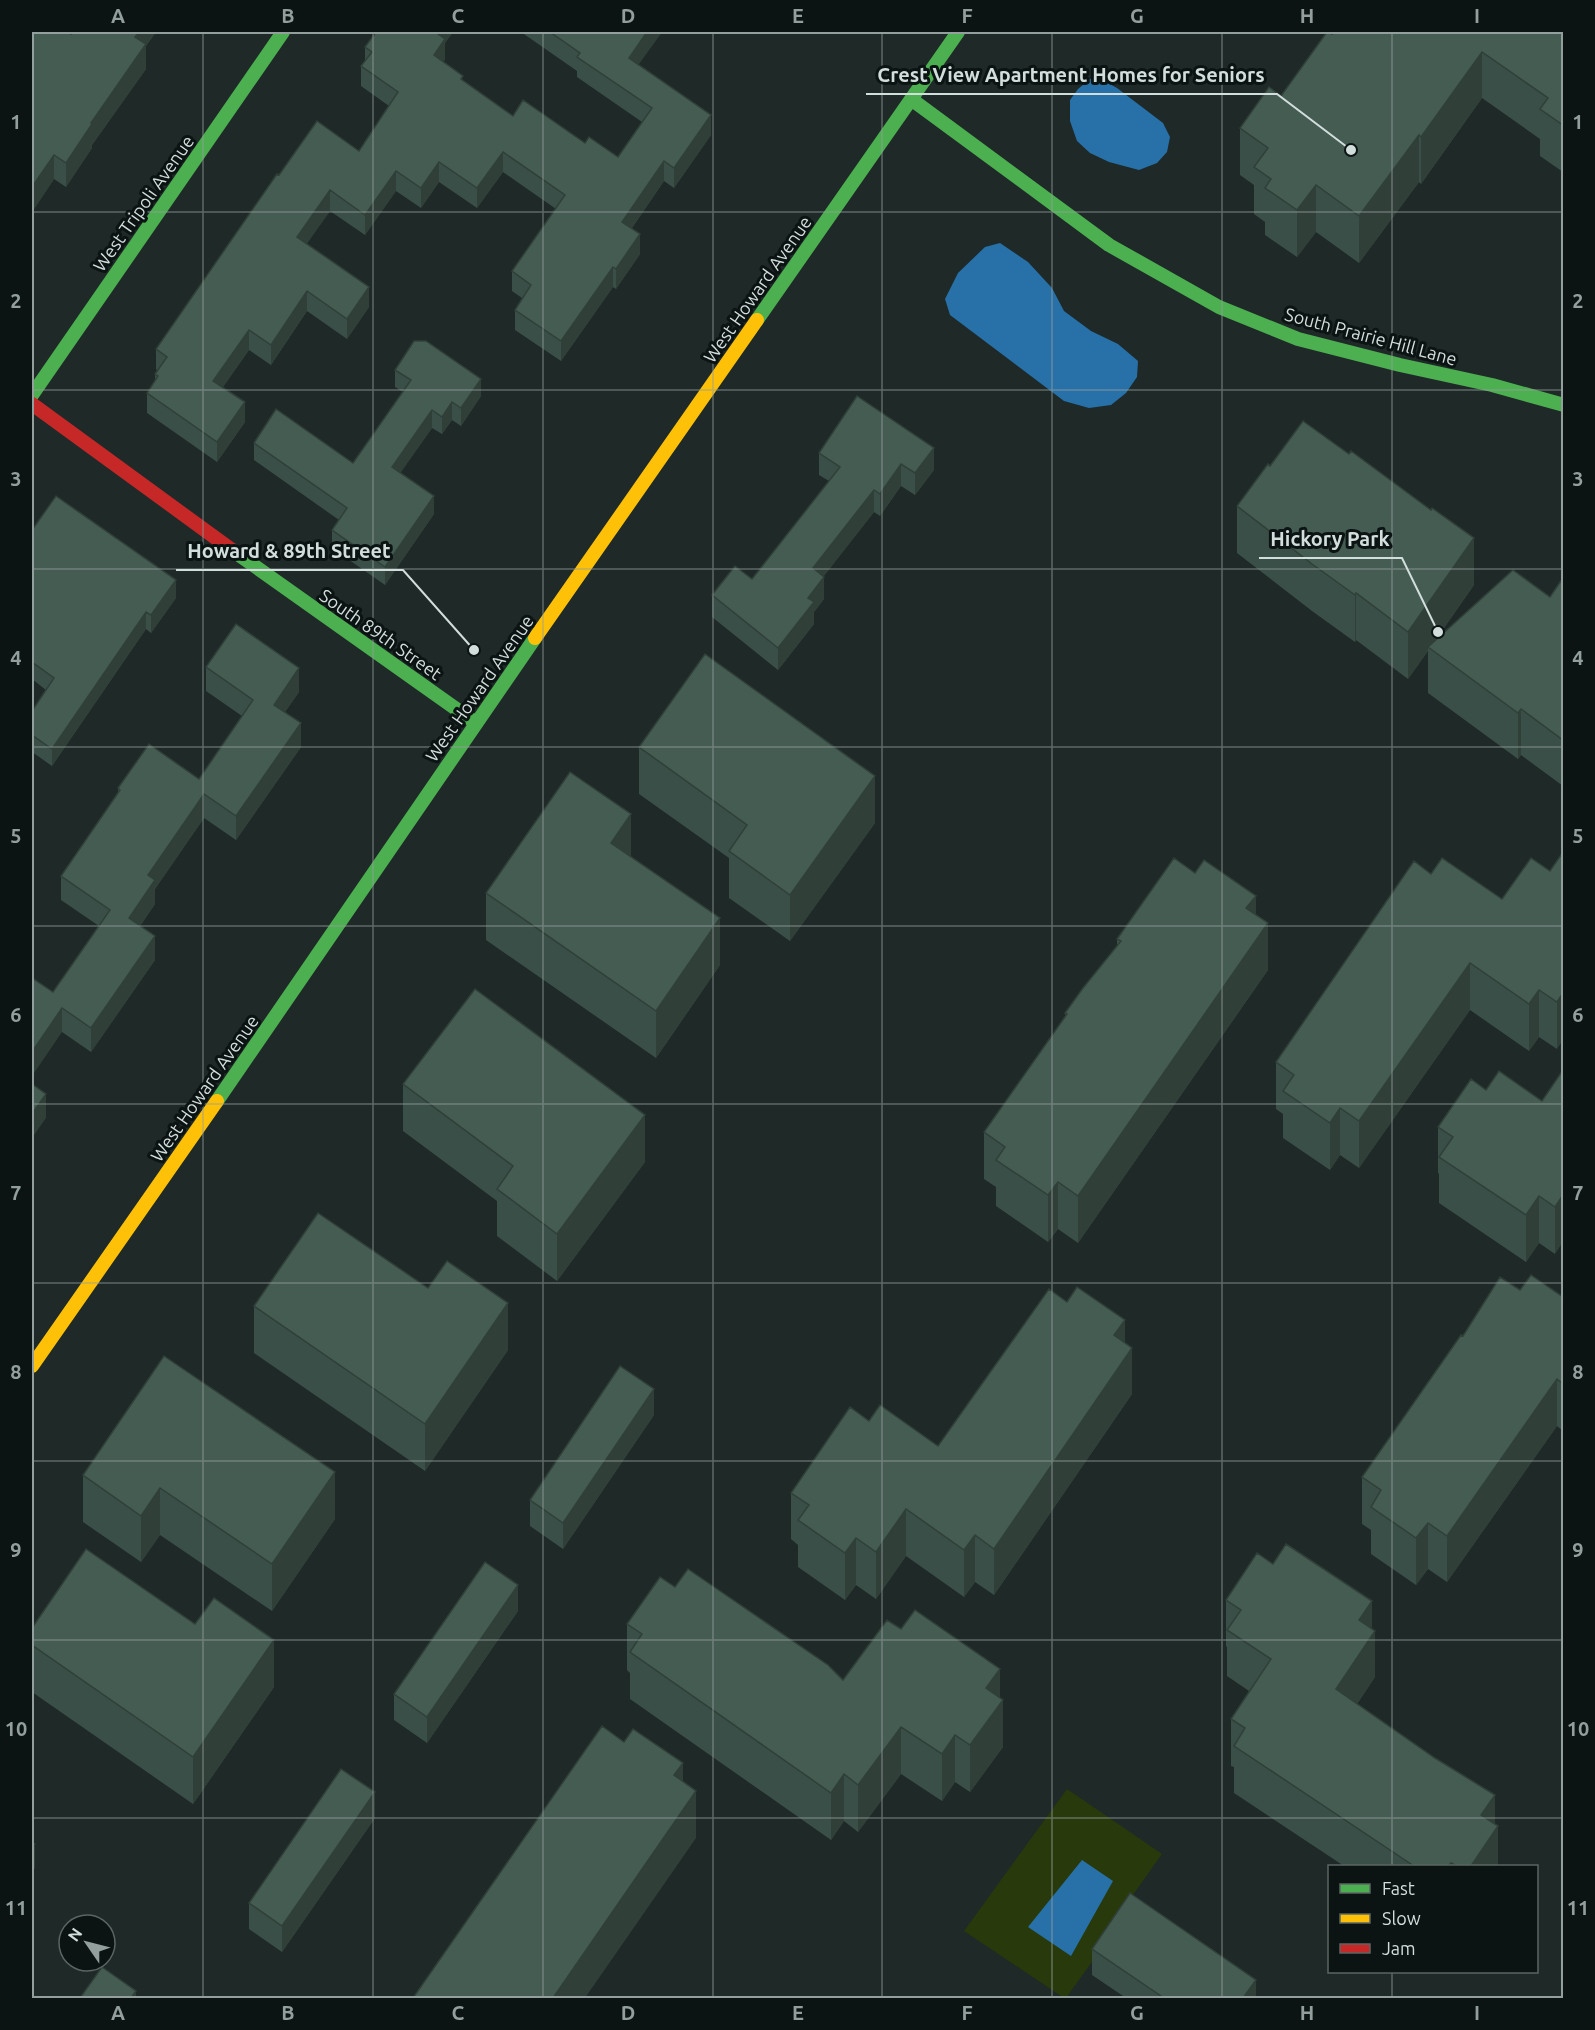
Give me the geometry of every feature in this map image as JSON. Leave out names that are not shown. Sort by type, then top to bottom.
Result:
[{"type":"street","name":"West Tripoli Avenue","points":[[32,395],[283,32]]},
{"type":"street","name":"West Howard Avenue","points":[[32,1366],[217,1102],[476,723],[958,32]]},
{"type":"street","name":"South Prairie Hill Lane","points":[[911,99],[1109,245],[1219,307],[1298,339],[1492,385],[1563,405]]},
{"type":"street","name":"South 89th Street","points":[[32,404],[234,552],[476,723]]},
{"type":"green space","points":[[1067,1789],[1162,1854],[1100,1941],[1104,1945],[1064,1998],[964,1931]]},
{"type":"water","points":[[1090,79],[1101,79],[1117,88],[1163,123],[1170,137],[1167,152],[1157,163],[1139,170],[1109,162],[1090,153],[1077,141],[1070,121],[1070,100]]},
{"type":"water","points":[[1000,243],[1028,262],[1052,288],[1064,311],[1091,331],[1118,344],[1138,361],[1137,377],[1126,393],[1111,405],[1089,408],[1064,401],[950,315],[945,299],[958,273],[985,247]]},
{"type":"water","points":[[1082,1860],[1113,1881],[1071,1956],[1028,1927]]},
{"type":"building","points":[[32,32],[68,32],[71,34],[73,32],[139,32],[135,37],[146,44],[66,163],[54,155],[32,187]]},
{"type":"building","points":[[376,32],[439,32],[438,34],[445,39],[434,55],[463,76],[461,79],[513,116],[523,100],[585,143],[589,137],[618,157],[652,108],[577,57],[580,53],[550,32],[647,32],[629,58],[711,115],[674,168],[664,161],[622,222],[640,234],[616,269],[613,267],[561,341],[515,310],[531,285],[512,271],[565,195],[503,152],[477,188],[439,162],[421,188],[396,171],[365,215],[330,190],[297,237],[369,287],[347,319],[307,291],[271,345],[249,330],[213,381],[245,402],[217,442],[147,393],[158,376],[155,374],[167,357],[156,349],[277,174],[279,175],[317,121],[359,151],[398,92],[361,66],[372,52],[365,47]]},
{"type":"building","points":[[1327,32],[1332,34],[1334,32],[1563,32],[1563,125],[1540,109],[1548,98],[1482,52],[1421,137],[1419,135],[1359,216],[1316,185],[1297,210],[1265,188],[1271,179],[1254,167],[1268,148],[1240,128],[1269,87],[1281,96]]},
{"type":"building","points":[[414,341],[426,341],[481,379],[461,408],[452,402],[442,417],[432,410],[392,467],[434,496],[385,567],[332,530],[347,508],[254,443],[276,409],[353,463],[411,380],[395,370]]},
{"type":"building","points":[[857,396],[934,448],[915,473],[901,464],[880,494],[874,490],[813,568],[824,577],[808,598],[814,602],[778,648],[712,595],[735,566],[752,579],[840,467],[819,453]]},
{"type":"building","points":[[1303,421],[1349,454],[1351,451],[1431,510],[1432,508],[1474,538],[1408,632],[1312,564],[1237,506]]},
{"type":"building","points":[[56,496],[176,580],[151,615],[146,612],[52,749],[32,735],[32,711],[54,678],[32,662],[32,530]]},
{"type":"building","points":[[1513,570],[1550,597],[1563,578],[1563,740],[1521,709],[1518,713],[1428,647]]},
{"type":"building","points":[[236,624],[299,668],[274,705],[301,723],[236,816],[204,794],[148,875],[155,880],[129,918],[155,936],[91,1028],[62,1008],[32,1052],[32,978],[53,992],[110,910],[61,876],[149,744],[199,779],[253,700],[206,667]]},
{"type":"building","points":[[705,654],[875,776],[790,895],[729,851],[747,825],[639,747]]},
{"type":"building","points":[[570,772],[631,814],[611,843],[720,918],[656,1011],[486,893]]},
{"type":"building","points":[[1561,855],[1563,857],[1563,993],[1557,1002],[1539,990],[1529,1004],[1470,963],[1359,1121],[1340,1108],[1330,1123],[1283,1091],[1294,1075],[1276,1062],[1414,861],[1431,874],[1442,858],[1502,899],[1531,858],[1550,871]]},
{"type":"building","points":[[1174,858],[1195,873],[1204,860],[1256,896],[1246,908],[1268,923],[1078,1196],[1058,1182],[1048,1195],[996,1160],[1005,1147],[984,1132],[1067,1014],[1065,1013],[1121,941],[1117,939]]},
{"type":"building","points":[[475,989],[645,1115],[557,1234],[497,1189],[513,1166],[403,1084]]},
{"type":"building","points":[[1563,1070],[1563,1195],[1555,1207],[1539,1196],[1526,1215],[1439,1157],[1453,1137],[1438,1127],[1471,1079],[1486,1090],[1499,1071],[1542,1101]]},
{"type":"building","points":[[32,1084],[46,1094],[32,1114]]},
{"type":"building","points":[[318,1213],[428,1288],[447,1261],[508,1303],[425,1424],[254,1306]]},
{"type":"building","points":[[1531,1275],[1563,1297],[1563,1384],[1557,1379],[1447,1536],[1428,1523],[1416,1538],[1371,1507],[1381,1490],[1362,1477],[1461,1335],[1463,1336],[1500,1277],[1520,1290]]},
{"type":"building","points":[[1077,1287],[1125,1320],[1114,1335],[1132,1348],[994,1549],[975,1535],[964,1550],[906,1509],[876,1552],[856,1538],[845,1553],[798,1520],[809,1505],[791,1493],[850,1407],[869,1421],[880,1405],[938,1446],[1049,1289],[1067,1302]]},
{"type":"building","points":[[164,1356],[335,1472],[272,1564],[160,1488],[141,1516],[83,1475]]},
{"type":"building","points":[[620,1366],[654,1389],[563,1523],[530,1500]]},
{"type":"building","points":[[1286,1544],[1372,1601],[1359,1620],[1375,1631],[1336,1689],[1435,1758],[1495,1795],[1481,1815],[1498,1826],[1472,1865],[1451,1863],[1449,1865],[1412,1865],[1234,1746],[1245,1728],[1231,1719],[1271,1659],[1227,1630],[1241,1610],[1226,1600],[1257,1553],[1273,1564]]},
{"type":"building","points":[[86,1549],[195,1624],[214,1598],[274,1640],[193,1757],[32,1645],[32,1628]]},
{"type":"building","points":[[485,1562],[518,1585],[427,1717],[394,1694]]},
{"type":"building","points":[[688,1569],[828,1665],[843,1680],[887,1620],[901,1629],[915,1610],[1000,1669],[986,1688],[1003,1700],[970,1745],[955,1735],[942,1754],[901,1727],[858,1785],[844,1774],[831,1793],[630,1652],[642,1634],[627,1624],[660,1577],[675,1587]]},
{"type":"building","points":[[602,1726],[624,1742],[633,1729],[683,1763],[674,1775],[696,1791],[553,1998],[413,1998]]},
{"type":"building","points":[[341,1769],[375,1792],[282,1926],[249,1903]]},
{"type":"building","points":[[1130,1893],[1256,1980],[1243,1998],[1164,1998],[1092,1949]]},
{"type":"building","points":[[98,1973],[110,1973],[136,1991],[131,1998],[80,1998]]},
{"type":"traffic: fast","points":[[32,395],[283,32]]},
{"type":"traffic: fast","points":[[757,320],[958,32]]},
{"type":"traffic: fast","points":[[911,99],[1109,245],[1219,307],[1298,339],[1492,385],[1564,405]]},
{"type":"traffic: fast","points":[[232,550],[476,723]]},
{"type":"traffic: fast","points":[[217,1101],[535,638]]},
{"type":"traffic: slow","points":[[535,638],[757,320]]},
{"type":"traffic: slow","points":[[32,1366],[217,1101]]},
{"type":"traffic: jam","points":[[32,404],[232,550]]},
{"type":"place","name":"Crest View Apartment Homes for Seniors","points":[[1351,150]]},
{"type":"place","name":"Hickory Park","points":[[1438,632]]},
{"type":"place","name":"Howard & 89th Street","points":[[474,650]]}]
